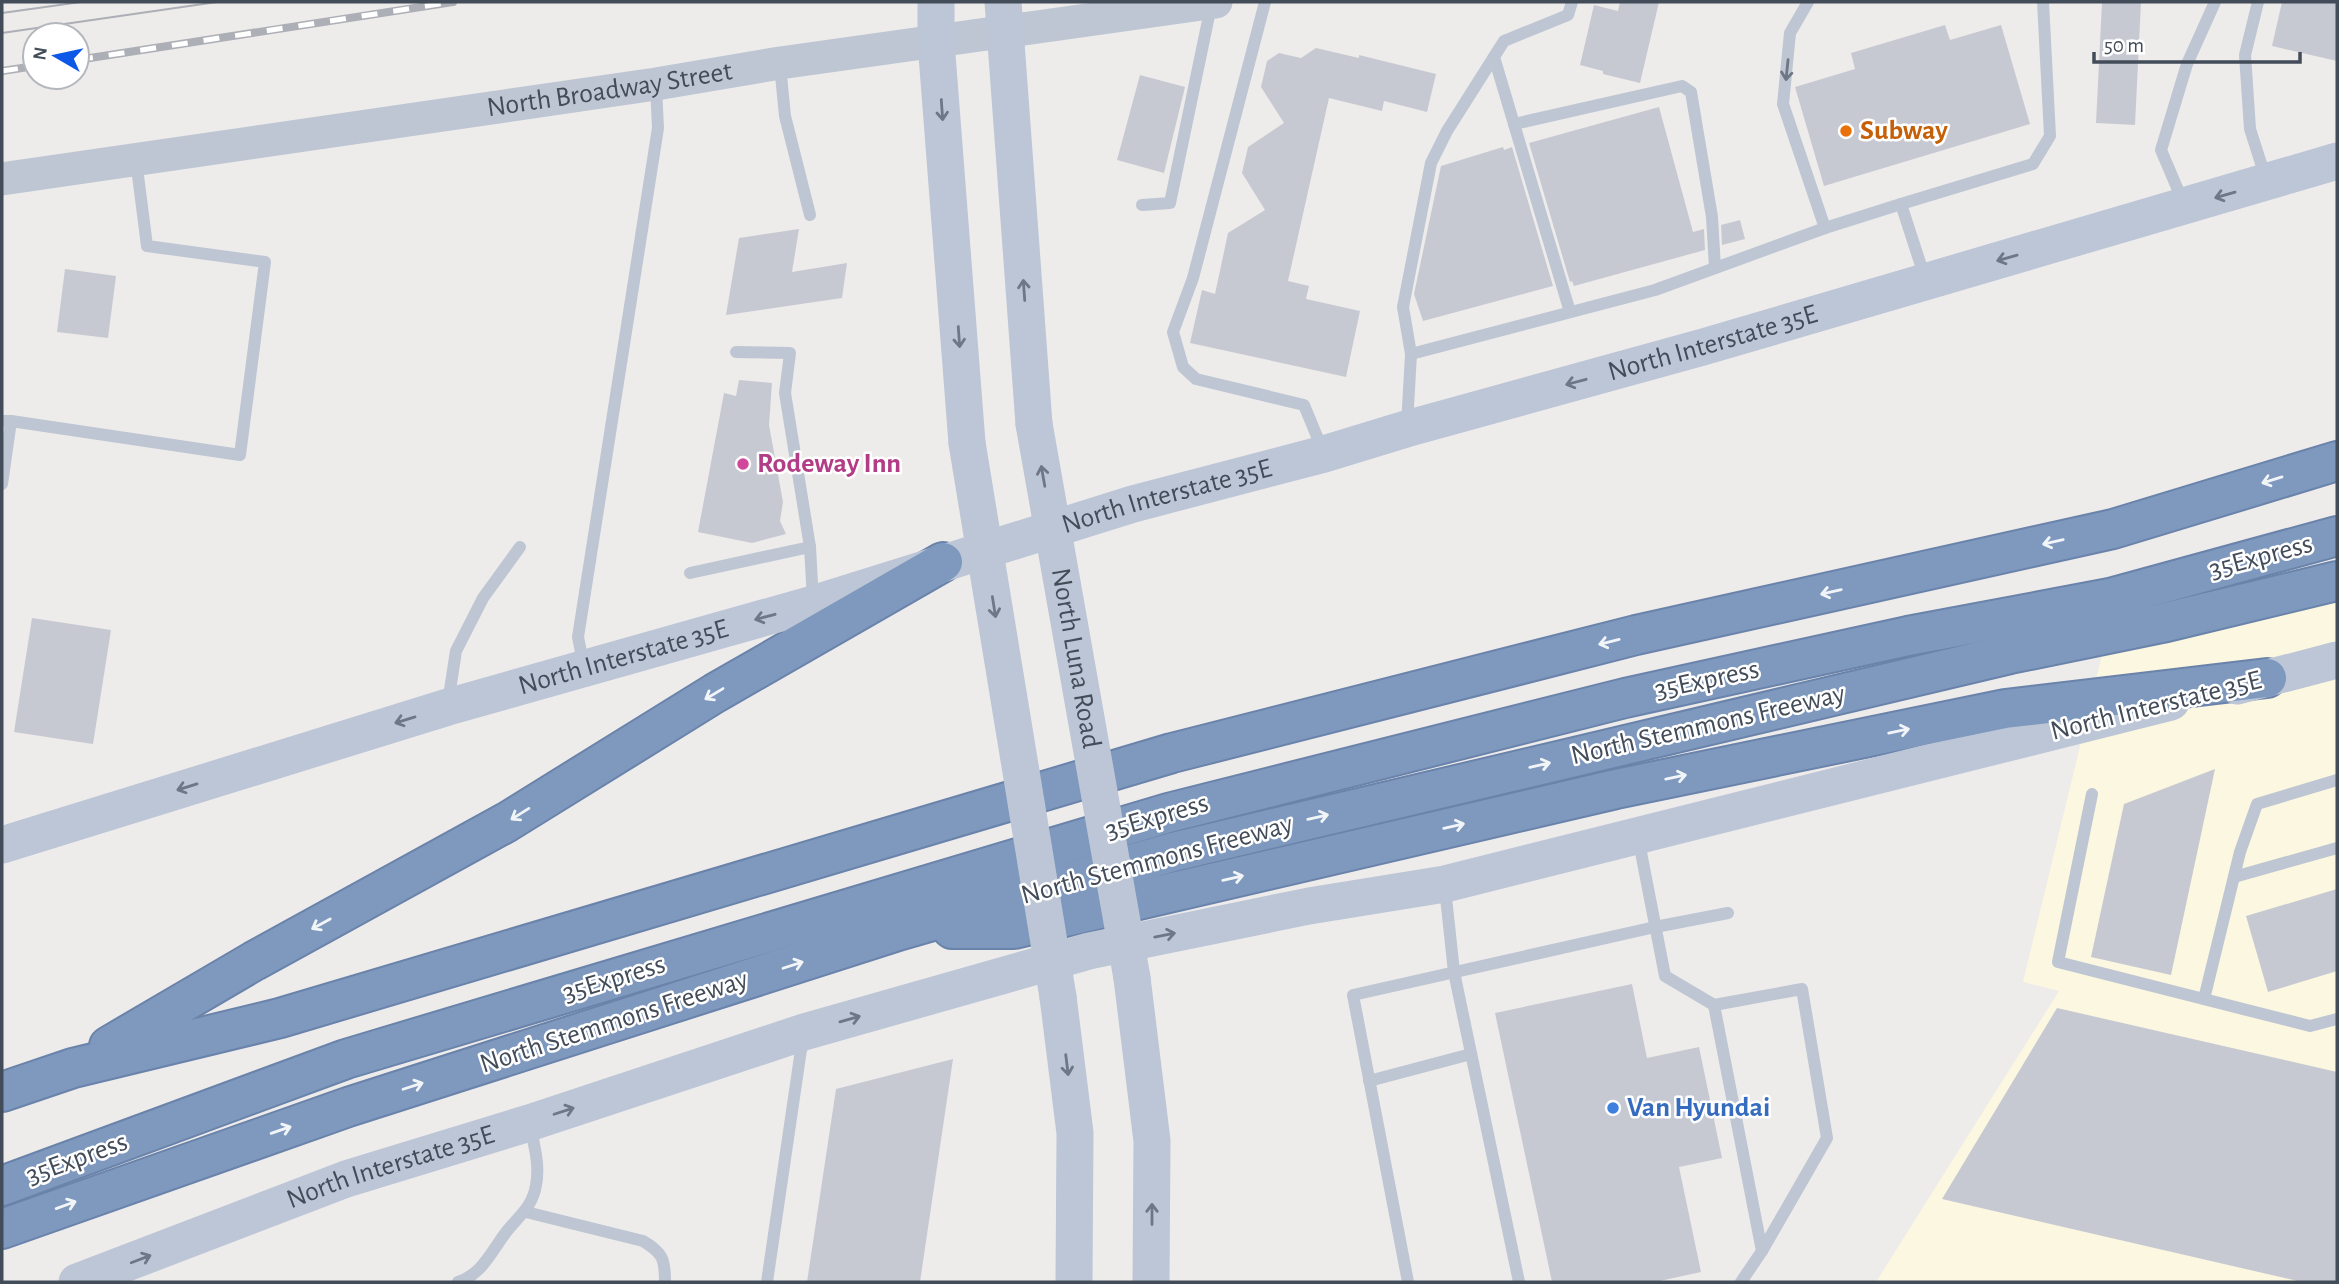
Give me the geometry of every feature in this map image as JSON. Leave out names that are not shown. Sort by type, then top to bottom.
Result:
[{"type":"highway","points":[[2,1092],[73,1068],[280,1018],[1172,753],[1636,635],[2113,528],[2337,461]]},
{"type":"highway","name":"35Express","points":[[2,1186],[346,1059],[1168,813],[1625,698],[1908,636],[2110,598],[2337,536]]},
{"type":"highway","points":[[73,1068],[254,961],[507,822],[715,693],[943,562]]},
{"type":"highway","name":"North Stemmons Freeway","points":[[2,1229],[348,1107],[901,930],[1173,852],[2010,654],[2162,623],[2337,581]]},
{"type":"highway","points":[[901,930],[1014,929],[1603,792],[1992,711],[2267,678]]},
{"type":"main road","points":[[936,2],[936,42],[967,443],[1058,998],[1075,1133],[1074,1282]]},
{"type":"main road","name":"North Luna Road","points":[[1004,17],[1034,424],[1132,978],[1152,1140],[1151,1282]]},
{"type":"main road","name":"North Interstate 35E","points":[[2,845],[447,707],[813,604],[1133,504],[1324,454],[1703,347],[2337,161]]},
{"type":"main road","name":"North Interstate 35E","points":[[77,1282],[345,1179],[529,1123],[804,1032],[1089,951],[1309,906],[1445,884],[2337,660]]},
{"type":"street","name":"North Broadway Street","points":[[2,179],[936,42],[1004,17],[1214,2]]},
{"type":"lane","points":[[1142,205],[1170,203],[1214,2]]},
{"type":"lane","points":[[1265,2],[1193,278],[1173,332],[1183,367],[1196,379],[1304,405],[1324,454]]},
{"type":"lane","points":[[1406,429],[1411,354],[1403,307],[1431,163],[1447,131],[1504,41],[1568,15],[1572,2]]},
{"type":"lane","points":[[1411,354],[1655,290],[1825,228],[2033,164],[2050,136],[2043,2]]},
{"type":"lane","points":[[2185,206],[2161,150],[2187,64],[2215,2]]},
{"type":"lane","points":[[2258,2],[2245,55],[2250,130],[2267,183]]},
{"type":"lane","points":[[1807,4],[1790,33],[1783,104],[1825,228]]},
{"type":"lane","points":[[1494,57],[1570,312]]},
{"type":"lane","points":[[780,63],[785,116],[810,215]]},
{"type":"lane","points":[[584,667],[578,637],[659,128],[656,84]]},
{"type":"lane","points":[[1514,124],[1682,86],[1691,92],[1712,217],[1715,268]]},
{"type":"lane","points":[[2,484],[6,421],[240,455],[265,262],[146,246],[136,160]]},
{"type":"lane","points":[[1901,204],[1926,282]]},
{"type":"lane","points":[[736,352],[790,353],[785,393],[810,547],[813,604]]},
{"type":"lane","points":[[447,707],[456,651],[483,598],[520,547]]},
{"type":"lane","points":[[690,573],[810,547]]},
{"type":"lane","points":[[2204,999],[2234,877],[2257,804],[2337,780]]},
{"type":"lane","points":[[2092,794],[2058,962],[2310,1026],[2337,1018]]},
{"type":"lane","points":[[1638,837],[1665,976],[1714,1005],[1802,989],[1828,1138],[1741,1282]]},
{"type":"lane","points":[[2234,877],[2337,848]]},
{"type":"lane","points":[[1445,884],[1454,972],[1519,1282]]},
{"type":"lane","points":[[1408,1282],[1353,996],[1655,927],[1728,913]]},
{"type":"lane","points":[[1714,1005],[1762,1251]]},
{"type":"lane","points":[[767,1282],[804,1032]]},
{"type":"lane","points":[[1369,1081],[1471,1054]]},
{"type":"lane","points":[[458,1282],[468,1279],[485,1264],[506,1232],[526,1212],[536,1186],[537,1158],[529,1123]]},
{"type":"lane","points":[[526,1212],[643,1241],[657,1250],[665,1263],[665,1282]]},
{"type":"shaded area","points":[[2337,570],[2337,1282],[1876,1282],[2059,991],[2023,982],[2108,630]]},
{"type":"building","points":[[1620,2],[1659,2],[1640,83],[1580,65],[1594,5],[1618,11]]},
{"type":"building","points":[[2102,2],[2141,2],[2135,125],[2096,123]]},
{"type":"building","points":[[2282,2],[2337,2],[2337,61],[2272,46]]},
{"type":"building","points":[[1945,25],[1950,40],[2001,25],[2030,124],[1824,186],[1795,87],[1855,69],[1851,53]]},
{"type":"building","points":[[1316,48],[1359,58],[1359,55],[1436,74],[1427,112],[1384,101],[1382,111],[1329,98],[1288,281],[1309,286],[1306,299],[1360,311],[1346,377],[1190,343],[1202,290],[1215,294],[1228,233],[1265,210],[1242,173],[1248,147],[1284,123],[1261,87],[1267,61],[1279,53],[1301,58]]},
{"type":"building","points":[[1140,75],[1185,87],[1164,173],[1117,160]]},
{"type":"building","points":[[1659,107],[1693,232],[1704,229],[1705,250],[1574,286],[1572,281],[1570,282],[1529,143]]},
{"type":"building","points":[[1503,147],[1504,150],[1512,147],[1553,286],[1423,321],[1414,294],[1441,166]]},
{"type":"building","points":[[1740,220],[1745,239],[1722,245],[1721,225]]},
{"type":"building","points":[[799,229],[792,272],[847,263],[842,298],[726,315],[739,238]]},
{"type":"building","points":[[65,269],[116,276],[108,338],[57,332]]},
{"type":"building","name":"Rodeway Inn","points":[[739,380],[772,383],[769,425],[783,502],[780,521],[786,534],[752,543],[698,532],[724,393],[736,396]]},
{"type":"building","points":[[32,618],[111,630],[93,744],[14,732]]},
{"type":"building","points":[[2215,769],[2171,975],[2091,957],[2124,804]]},
{"type":"building","points":[[2337,889],[2337,971],[2268,992],[2246,916]]},
{"type":"building","name":"Van Hyundai","points":[[1632,984],[1647,1058],[1699,1047],[1722,1158],[1679,1167],[1701,1272],[1655,1282],[1552,1282],[1495,1013]]},
{"type":"building","points":[[2057,1008],[2337,1072],[2337,1282],[2302,1282],[1942,1199]]},
{"type":"building","points":[[953,1059],[920,1282],[807,1282],[836,1089]]},
{"type":"tram line","points":[[2,13],[81,2]]},
{"type":"tram line","points":[[2,33],[217,2]]},
{"type":"railway","points":[[91,58],[453,2]]},
{"type":"railway","points":[[2,71],[21,68]]},
{"type":"place","name":"Subway","points":[[1846,131]]},
{"type":"place","name":"Rodeway Inn","points":[[743,464]]},
{"type":"place","name":"Van Hyundai","points":[[1613,1108]]}]
